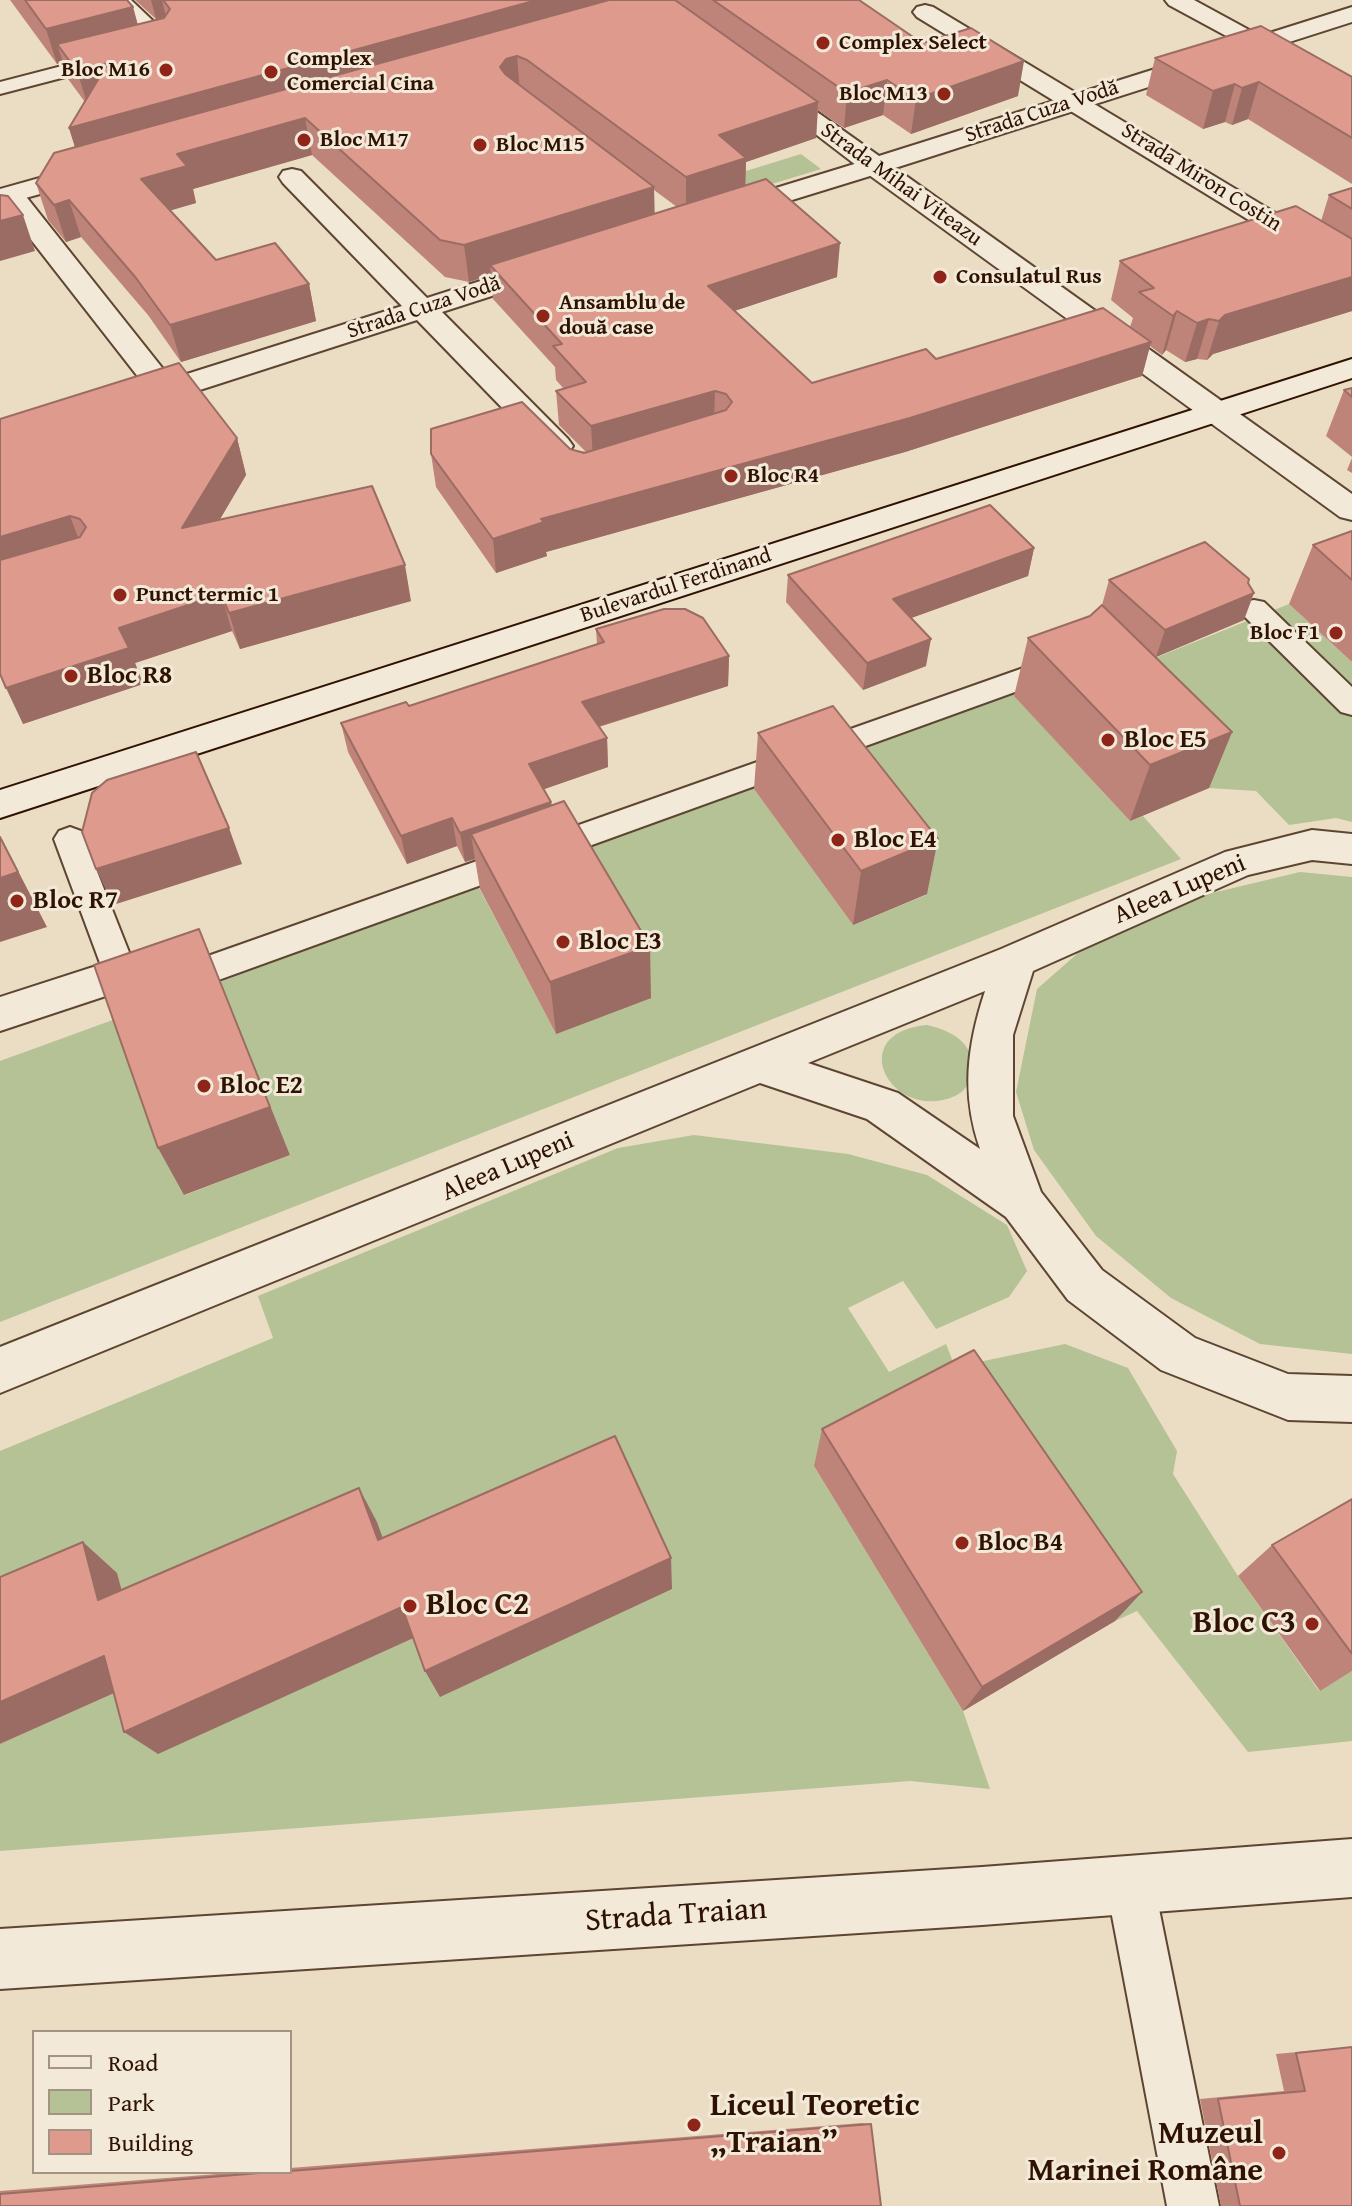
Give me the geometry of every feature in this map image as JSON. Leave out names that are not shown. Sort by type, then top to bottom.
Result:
[{"type":"street","points":[[118,0],[156,38]]},
{"type":"street","points":[[1177,0],[1352,96]]},
{"type":"street","name":"Strada Miron Costin","points":[[925,12],[1352,271]]},
{"type":"street","name":"Strada Cuza Vodă","points":[[694,223],[1352,14]]},
{"type":"street","name":"Strada Mihai Viteazu","points":[[746,74],[1352,510]]},
{"type":"street","points":[[115,165],[5,196],[165,391]]},
{"type":"street","points":[[292,177],[574,463]]},
{"type":"street","name":"Strada Cuza Vodă","points":[[105,410],[574,261]]},
{"type":"street","name":"Bulevardul Ferdinand","points":[[0,804],[1352,368]]},
{"type":"street","name":"Aleea Lupeni","points":[[0,1370],[1016,961],[1239,862],[1312,845],[1352,849]]},
{"type":"street","points":[[1016,961],[992,1035],[991,1116],[1022,1203]]},
{"type":"street","points":[[0,1014],[121,974]]},
{"type":"street","points":[[756,1064],[882,1106],[1022,1203],[1085,1285],[1178,1354],[1288,1397],[1352,1399]]},
{"type":"street","name":"Strada Traian","points":[[0,1959],[1352,1868]]},
{"type":"lane","points":[[0,88],[156,38],[178,23]]},
{"type":"lane","points":[[1254,609],[1352,705]]},
{"type":"lane","points":[[70,839],[130,998],[1063,664]]},
{"type":"lane","points":[[1130,1884],[1193,2206]]},
{"type":"green space","points":[[801,154],[821,169],[697,207],[678,192]]},
{"type":"green space","points":[[1289,604],[1352,662],[1352,822],[1336,818],[1289,825],[1256,791],[1209,788],[1085,663],[1155,658]]},
{"type":"green space","points":[[1010,691],[1130,821],[1143,816],[1181,859],[0,1322],[0,1061],[121,1017],[185,1195],[290,1155],[220,982],[478,886],[556,1034],[568,855],[752,786],[853,925],[926,895],[825,761]]},
{"type":"green space","points":[[1300,872],[1352,877],[1352,1354],[1260,1344],[1171,1298],[1096,1236],[1034,1150],[1016,1092],[1037,989],[1086,946],[1200,896]]},
{"type":"green space","points":[[927,1025],[953,1035],[970,1053],[969,1080],[955,1096],[932,1101],[912,1098],[896,1088],[886,1074],[882,1058],[887,1043],[901,1031]]},
{"type":"green space","points":[[694,1135],[848,1154],[927,1175],[1007,1225],[1027,1271],[1009,1297],[936,1329],[903,1281],[848,1308],[889,1372],[946,1344],[955,1367],[1065,1344],[1128,1368],[1177,1451],[1173,1474],[1238,1576],[1319,1691],[1352,1671],[1352,1741],[1248,1752],[1137,1611],[1115,1621],[958,1390],[814,1466],[963,1711],[990,1789],[910,1781],[0,1851],[0,1744],[139,1682],[158,1753],[418,1636],[377,1523],[0,1624],[0,1451],[273,1338],[258,1296],[618,1148]]},
{"type":"building","points":[[25,0],[127,0],[133,7],[46,29]]},
{"type":"building","points":[[163,0],[537,0],[69,128],[108,63],[77,71],[57,44],[164,18],[170,9]]},
{"type":"building","points":[[609,0],[675,0],[818,102],[719,135],[746,158],[686,177],[527,60],[517,56],[506,59],[500,67],[505,74],[654,187],[464,245],[440,240],[305,118],[177,154],[187,166],[141,179],[216,260],[275,243],[309,284],[170,325],[136,278],[69,200],[54,205],[36,183],[54,153]]},
{"type":"building","points":[[713,0],[859,0],[922,43],[971,28],[1024,61],[916,99],[887,80],[847,93]]},
{"type":"building","points":[[1261,26],[1352,77],[1352,138],[1259,82],[1242,88],[1235,84],[1213,91],[1155,58]]},
{"type":"building","points":[[766,179],[840,243],[708,286],[812,383],[926,349],[936,359],[1103,308],[1151,342],[910,418],[541,519],[544,522],[493,539],[431,454],[431,429],[522,402],[570,449],[584,453],[726,410],[732,402],[726,394],[715,391],[591,426],[556,391],[586,382],[553,346],[562,344],[490,265]]},
{"type":"building","points":[[1352,188],[1352,209],[1329,195]]},
{"type":"building","points":[[0,195],[8,196],[23,215],[0,221]]},
{"type":"building","points":[[1296,206],[1352,239],[1352,277],[1225,315],[1219,321],[1209,319],[1197,323],[1177,311],[1173,316],[1139,292],[1154,288],[1120,261]]},
{"type":"building","points":[[179,363],[237,438],[182,528],[372,486],[405,565],[229,613],[221,594],[119,628],[129,648],[6,688],[0,674],[0,560],[80,537],[86,527],[80,519],[70,516],[0,537],[0,419]]},
{"type":"building","points":[[990,505],[1034,548],[893,599],[931,639],[867,663],[788,575]]},
{"type":"building","points":[[1352,531],[1352,580],[1313,545]]},
{"type":"building","points":[[1205,542],[1249,579],[1254,593],[1165,630],[1109,580]]},
{"type":"building","points":[[1102,605],[1232,732],[1150,765],[1028,638],[1090,616]]},
{"type":"building","points":[[664,609],[685,609],[703,618],[729,656],[582,702],[607,738],[529,764],[551,802],[460,833],[452,818],[401,836],[341,723],[406,702],[409,706],[604,642],[596,629]]},
{"type":"building","points":[[833,706],[938,839],[861,871],[758,733]]},
{"type":"building","points":[[196,752],[229,828],[96,869],[82,832],[92,793],[107,780]]},
{"type":"building","points":[[564,801],[650,946],[550,982],[471,834]]},
{"type":"building","points":[[0,837],[18,872],[0,878]]},
{"type":"building","name":"Bloc E2","points":[[199,929],[270,1107],[158,1148],[94,965]]},
{"type":"building","name":"Bloc B4","points":[[974,1350],[1142,1592],[982,1687],[822,1429]]},
{"type":"building","name":"Bloc C2","points":[[615,1436],[671,1558],[425,1671],[402,1607],[124,1732],[104,1656],[0,1702],[0,1577],[83,1542],[98,1600],[359,1488],[378,1540]]},
{"type":"building","points":[[1352,1499],[1352,1654],[1272,1545]]},
{"type":"building","name":"Muzeul Marinei Române","points":[[1352,2047],[1352,2206],[1240,2206],[1218,2099],[1305,2091],[1296,2053]]},
{"type":"building","points":[[871,2124],[881,2206],[0,2206],[0,2194],[247,2174],[292,2174],[292,2171]]},
{"type":"place","name":"Complex Select","points":[[823,43]]},
{"type":"place","name":"Bloc M16","points":[[166,70]]},
{"type":"place","name":"Complex Comercial Cina","points":[[271,72]]},
{"type":"place","name":"Bloc M13","points":[[944,94]]},
{"type":"place","name":"Bloc M17","points":[[304,140]]},
{"type":"place","name":"Bloc M15","points":[[480,145]]},
{"type":"place","name":"Consulatul Rus","points":[[940,277]]},
{"type":"place","name":"Ansamblu de două case","points":[[543,316]]},
{"type":"place","name":"Bloc R4","points":[[731,476]]},
{"type":"place","name":"Punct termic 1","points":[[120,595]]},
{"type":"place","name":"Bloc F1","points":[[1336,633]]},
{"type":"place","name":"Bloc R8","points":[[71,676]]},
{"type":"place","name":"Bloc E5","points":[[1108,740]]},
{"type":"place","name":"Bloc E4","points":[[838,840]]},
{"type":"place","name":"Bloc R7","points":[[17,901]]},
{"type":"place","name":"Bloc E3","points":[[563,942]]},
{"type":"place","name":"Bloc E2","points":[[204,1086]]},
{"type":"place","name":"Bloc B4","points":[[962,1543]]},
{"type":"place","name":"Bloc C2","points":[[410,1606]]},
{"type":"place","name":"Bloc C3","points":[[1312,1624]]},
{"type":"place","name":"Liceul Teoretic „Traian”","points":[[694,2125]]},
{"type":"place","name":"Muzeul Marinei Române","points":[[1279,2153]]}]
